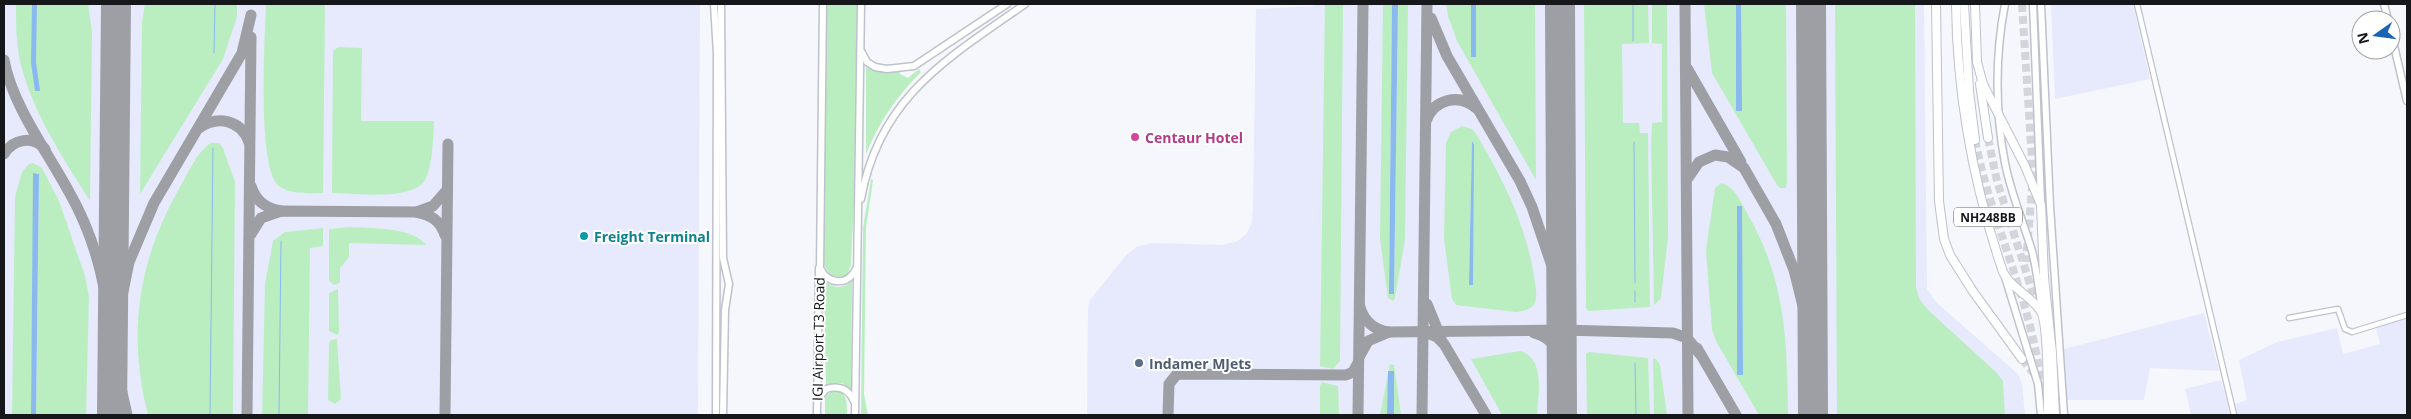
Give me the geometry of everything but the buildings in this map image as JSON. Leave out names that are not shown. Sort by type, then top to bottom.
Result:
[{"type":"highway","points":[[1936,4],[1939,201],[1944,239],[1950,255],[1972,290],[2022,359]]},
{"type":"highway","name":"NH248BB","points":[[1956,4],[1958,63],[1968,138],[1977,183],[2004,273],[2042,311]]},
{"type":"highway","points":[[1964,4],[1969,90],[1975,140]]},
{"type":"highway","points":[[1975,4],[1977,62],[1988,138]]},
{"type":"highway","points":[[1977,62],[1983,84],[2026,166],[2041,205]]},
{"type":"highway","name":"NH248BB","points":[[2041,205],[2055,415]]},
{"type":"highway","points":[[2042,311],[2047,353],[2048,415]]},
{"type":"main road","points":[[714,4],[717,54],[716,415]]},
{"type":"main road","points":[[716,297],[724,267],[721,4]]},
{"type":"main road","name":"IGI Airport T3 Road","points":[[817,415],[823,4]]},
{"type":"main road","points":[[855,415],[861,4]]},
{"type":"main road","points":[[860,47],[864,58],[875,67],[887,69],[914,66],[1007,4]]},
{"type":"main road","points":[[858,219],[870,163],[886,127],[908,96],[949,58],[1025,4]]},
{"type":"main road","points":[[2005,4],[1999,51],[2000,118],[2005,162],[2018,214],[2033,255],[2042,311]]},
{"type":"main road","points":[[2033,4],[2041,205]]},
{"type":"main road","points":[[2041,4],[2050,206],[2064,415]]},
{"type":"main road","points":[[2397,60],[2407,101]]},
{"type":"main road","points":[[2038,132],[2048,131]]},
{"type":"main road","points":[[819,262],[822,274],[832,281],[838,282],[849,278],[856,268],[857,262]]},
{"type":"main road","points":[[722,415],[725,310],[729,284],[724,267]]},
{"type":"main road","points":[[2004,273],[2038,384],[2041,415]]},
{"type":"main road","points":[[817,406],[821,394],[833,387],[839,387],[850,394],[855,406]]},
{"type":"street","points":[[2137,4],[2234,415]]},
{"type":"street","points":[[2289,318],[2337,309],[2344,330],[2352,332],[2407,315]]},
{"type":"shaded area","points":[[4,4],[700,4],[698,415],[4,415]]},
{"type":"shaded area","points":[[1314,4],[1924,4],[1927,289],[1937,303],[2018,374],[2022,384],[2025,415],[1087,415],[1088,309],[1090,300],[1127,254],[1137,247],[1152,243],[1223,245],[1238,241],[1247,233],[1252,222],[1253,209],[1256,9],[1313,6]]},
{"type":"shaded area","points":[[2051,4],[2133,4],[2150,79],[2055,99]]},
{"type":"shaded area","points":[[2204,313],[2219,371],[2150,368],[2144,400],[2067,400],[2064,349]]},
{"type":"shaded area","points":[[2407,318],[2407,415],[2237,415],[2234,404],[2247,400],[2239,360],[2277,342],[2337,328],[2343,354],[2380,344],[2376,328]]},
{"type":"shaded area","points":[[2221,380],[2230,415],[2191,415],[2185,389]]},
{"type":"green space","points":[[16,4],[88,4],[92,32],[90,201],[52,139],[35,106],[19,55],[16,30]]},
{"type":"green space","points":[[145,4],[237,4],[237,17],[223,59],[140,194],[142,22]]},
{"type":"green space","points":[[266,4],[325,4],[323,193],[299,193],[287,190],[278,185],[271,173],[267,153],[264,99]]},
{"type":"green space","points":[[827,4],[857,4],[854,200],[851,265],[847,275],[836,278],[830,275],[823,263]]},
{"type":"green space","points":[[1325,4],[1343,4],[1340,361],[1333,369],[1320,366]]},
{"type":"green space","points":[[1383,4],[1392,4],[1389,294],[1394,294],[1398,4],[1408,4],[1405,240],[1393,301],[1388,298],[1380,239]]},
{"type":"green space","points":[[1446,4],[1471,4],[1471,56],[1476,57],[1476,4],[1535,4],[1536,180],[1457,41],[1448,16]]},
{"type":"green space","points":[[1584,4],[1648,4],[1649,43],[1622,44],[1623,123],[1639,123],[1640,133],[1648,133],[1650,307],[1588,311],[1586,308]]},
{"type":"green space","points":[[1652,4],[1667,4],[1668,237],[1661,298],[1654,305],[1651,146],[1652,123],[1662,122],[1662,44],[1652,43]]},
{"type":"green space","points":[[1704,4],[1736,4],[1736,111],[1741,111],[1741,4],[1786,4],[1786,188],[1780,188],[1777,185],[1712,73]]},
{"type":"green space","points":[[1835,4],[1915,4],[1916,288],[1920,300],[1928,310],[1996,372],[2003,381],[2005,415],[1837,415]]},
{"type":"green space","points":[[338,47],[362,48],[361,121],[434,121],[430,165],[426,178],[420,186],[384,195],[332,193],[333,51]]},
{"type":"green space","points":[[866,65],[878,71],[899,71],[900,74],[908,78],[919,69],[921,72],[889,110],[866,154]]},
{"type":"green space","points":[[1462,126],[1472,129],[1487,152],[1512,203],[1525,238],[1536,286],[1535,302],[1527,310],[1516,312],[1456,305],[1452,299],[1444,239],[1446,143],[1451,132]],"holes":[[[1472,141],[1473,285],[1469,284]]]},
{"type":"green space","points":[[210,143],[219,143],[223,148],[235,182],[233,415],[148,415],[138,355],[140,298],[146,270],[154,242],[166,215],[193,163]]},
{"type":"green space","points":[[33,163],[42,168],[59,201],[85,276],[89,297],[86,415],[36,415],[39,174],[34,173],[31,415],[12,415],[15,197],[22,172],[29,164]]},
{"type":"green space","points":[[871,179],[873,180],[866,228],[864,394],[868,415],[861,415],[863,228]]},
{"type":"green space","points":[[1721,183],[1730,187],[1741,202],[1759,236],[1777,286],[1785,335],[1788,415],[1759,415],[1717,343],[1712,330],[1706,250],[1715,188]]},
{"type":"green space","points":[[349,227],[379,228],[401,232],[420,239],[426,245],[349,243],[349,257],[340,268],[340,283],[334,285],[329,281],[329,229]]},
{"type":"green space","points":[[323,228],[323,246],[310,248],[308,415],[262,415],[265,284],[273,241],[285,232]]},
{"type":"green space","points":[[824,280],[838,287],[842,287],[852,281],[851,391],[842,383],[826,385]]},
{"type":"green space","points":[[338,289],[339,333],[337,335],[329,331],[329,293]]},
{"type":"green space","points":[[337,339],[341,399],[335,404],[328,400],[329,343],[331,340]]},
{"type":"green space","points":[[1520,351],[1534,361],[1537,369],[1539,388],[1537,415],[1502,415],[1471,359]]},
{"type":"green space","points":[[1589,352],[1648,358],[1650,415],[1587,415],[1586,354]]},
{"type":"green space","points":[[1653,358],[1660,365],[1667,415],[1654,415]]},
{"type":"green space","points":[[1390,364],[1394,365],[1401,415],[1394,415],[1394,371],[1389,371],[1387,415],[1380,415]]},
{"type":"green space","points":[[1322,382],[1338,386],[1339,415],[1320,415],[1320,386]]},
{"type":"green space","points":[[834,389],[842,393],[846,399],[847,415],[825,415],[825,397]]},
{"type":"water","points":[[32,4],[37,4],[36,62],[40,91],[35,91],[31,63]]},
{"type":"water","points":[[1392,4],[1398,4],[1394,294],[1389,294]]},
{"type":"water","points":[[1471,4],[1476,4],[1476,57],[1471,57]]},
{"type":"water","points":[[1736,4],[1741,4],[1742,111],[1736,111]]},
{"type":"water","points":[[1472,141],[1474,145],[1473,285],[1469,285]]},
{"type":"water","points":[[33,173],[39,174],[36,415],[31,415]]},
{"type":"water","points":[[1737,206],[1742,206],[1743,375],[1737,375]]},
{"type":"water","points":[[1388,371],[1394,371],[1394,415],[1387,415]]},
{"type":"waterway","points":[[214,53],[215,4]]},
{"type":"waterway","points":[[1633,4],[1633,41]]},
{"type":"waterway","points":[[1634,142],[1635,283]]},
{"type":"waterway","points":[[210,415],[213,148]]},
{"type":"waterway","points":[[279,415],[281,241]]},
{"type":"waterway","points":[[1635,291],[1635,302]]},
{"type":"waterway","points":[[1635,363],[1636,415]]},
{"type":"taxiway","points":[[108,4],[114,43]]},
{"type":"taxiway","points":[[116,69],[124,4]]},
{"type":"taxiway","points":[[1358,415],[1363,4]]},
{"type":"taxiway","points":[[1422,415],[1427,4]]},
{"type":"taxiway","points":[[1685,4],[1688,415]]},
{"type":"taxiway","points":[[127,415],[117,370],[114,336],[129,262],[154,203],[242,53],[251,15]]},
{"type":"taxiway","points":[[1431,18],[1447,56],[1520,181],[1532,207],[1553,269],[1562,343]]},
{"type":"taxiway","points":[[247,415],[251,37]]},
{"type":"taxiway","points":[[4,60],[8,77],[22,110],[85,223],[102,276],[110,331]]},
{"type":"taxiway","points":[[1687,68],[1741,162]]},
{"type":"taxiway","points":[[1426,121],[1435,108],[1441,103],[1448,101],[1462,101],[1476,108]]},
{"type":"taxiway","points":[[199,128],[214,122],[228,122],[235,124],[249,142]]},
{"type":"taxiway","points":[[4,154],[18,142],[29,140],[45,149]]},
{"type":"taxiway","points":[[445,415],[448,144]]},
{"type":"taxiway","points":[[1688,178],[1699,162],[1715,155],[1728,157],[1744,168],[1776,224],[1794,270],[1807,322],[1813,381]]},
{"type":"taxiway","points":[[251,186],[258,200],[270,208],[281,211]]},
{"type":"taxiway","points":[[417,212],[433,206],[447,190]]},
{"type":"taxiway","points":[[251,234],[261,218],[281,211],[416,212],[438,222],[445,235]]},
{"type":"taxiway","points":[[1427,304],[1441,338]]},
{"type":"taxiway","points":[[1360,307],[1364,317],[1370,324],[1389,332],[1562,330],[1673,333],[1687,338],[1700,354]]},
{"type":"taxiway","points":[[1359,357],[1368,341],[1389,332]]},
{"type":"taxiway","points":[[1427,333],[1437,337],[1444,344],[1486,415]]},
{"type":"taxiway","points":[[1534,333],[1550,341],[1559,354],[1562,366]]},
{"type":"taxiway","points":[[1697,348],[1736,415]]},
{"type":"taxiway","points":[[1168,415],[1169,384],[1177,374],[1346,375],[1353,372],[1358,363]]},
{"type":"taxiway","points":[[111,415],[112,410]]},
{"type":"runway","points":[[112,415],[116,4]]},
{"type":"runway","points":[[1560,4],[1562,415]]},
{"type":"runway","points":[[1811,4],[1813,415]]},
{"type":"tunnel","points":[[2022,4],[2033,176],[2026,262]]},
{"type":"tunnel","points":[[1988,138],[1997,181],[2037,306]]},
{"type":"tunnel","points":[[1975,140],[1983,174],[2034,343],[2043,413]]},
{"type":"tunnel","points":[[2022,359],[2035,375]]},
{"type":"tunnel","points":[[2054,368],[2059,385],[2060,415]]},
{"type":"place","name":"Centaur Hotel","points":[[1135,137]]},
{"type":"place","name":"Freight Terminal","points":[[584,236]]},
{"type":"place","name":"Indamer MJets","points":[[1139,363]]}]
